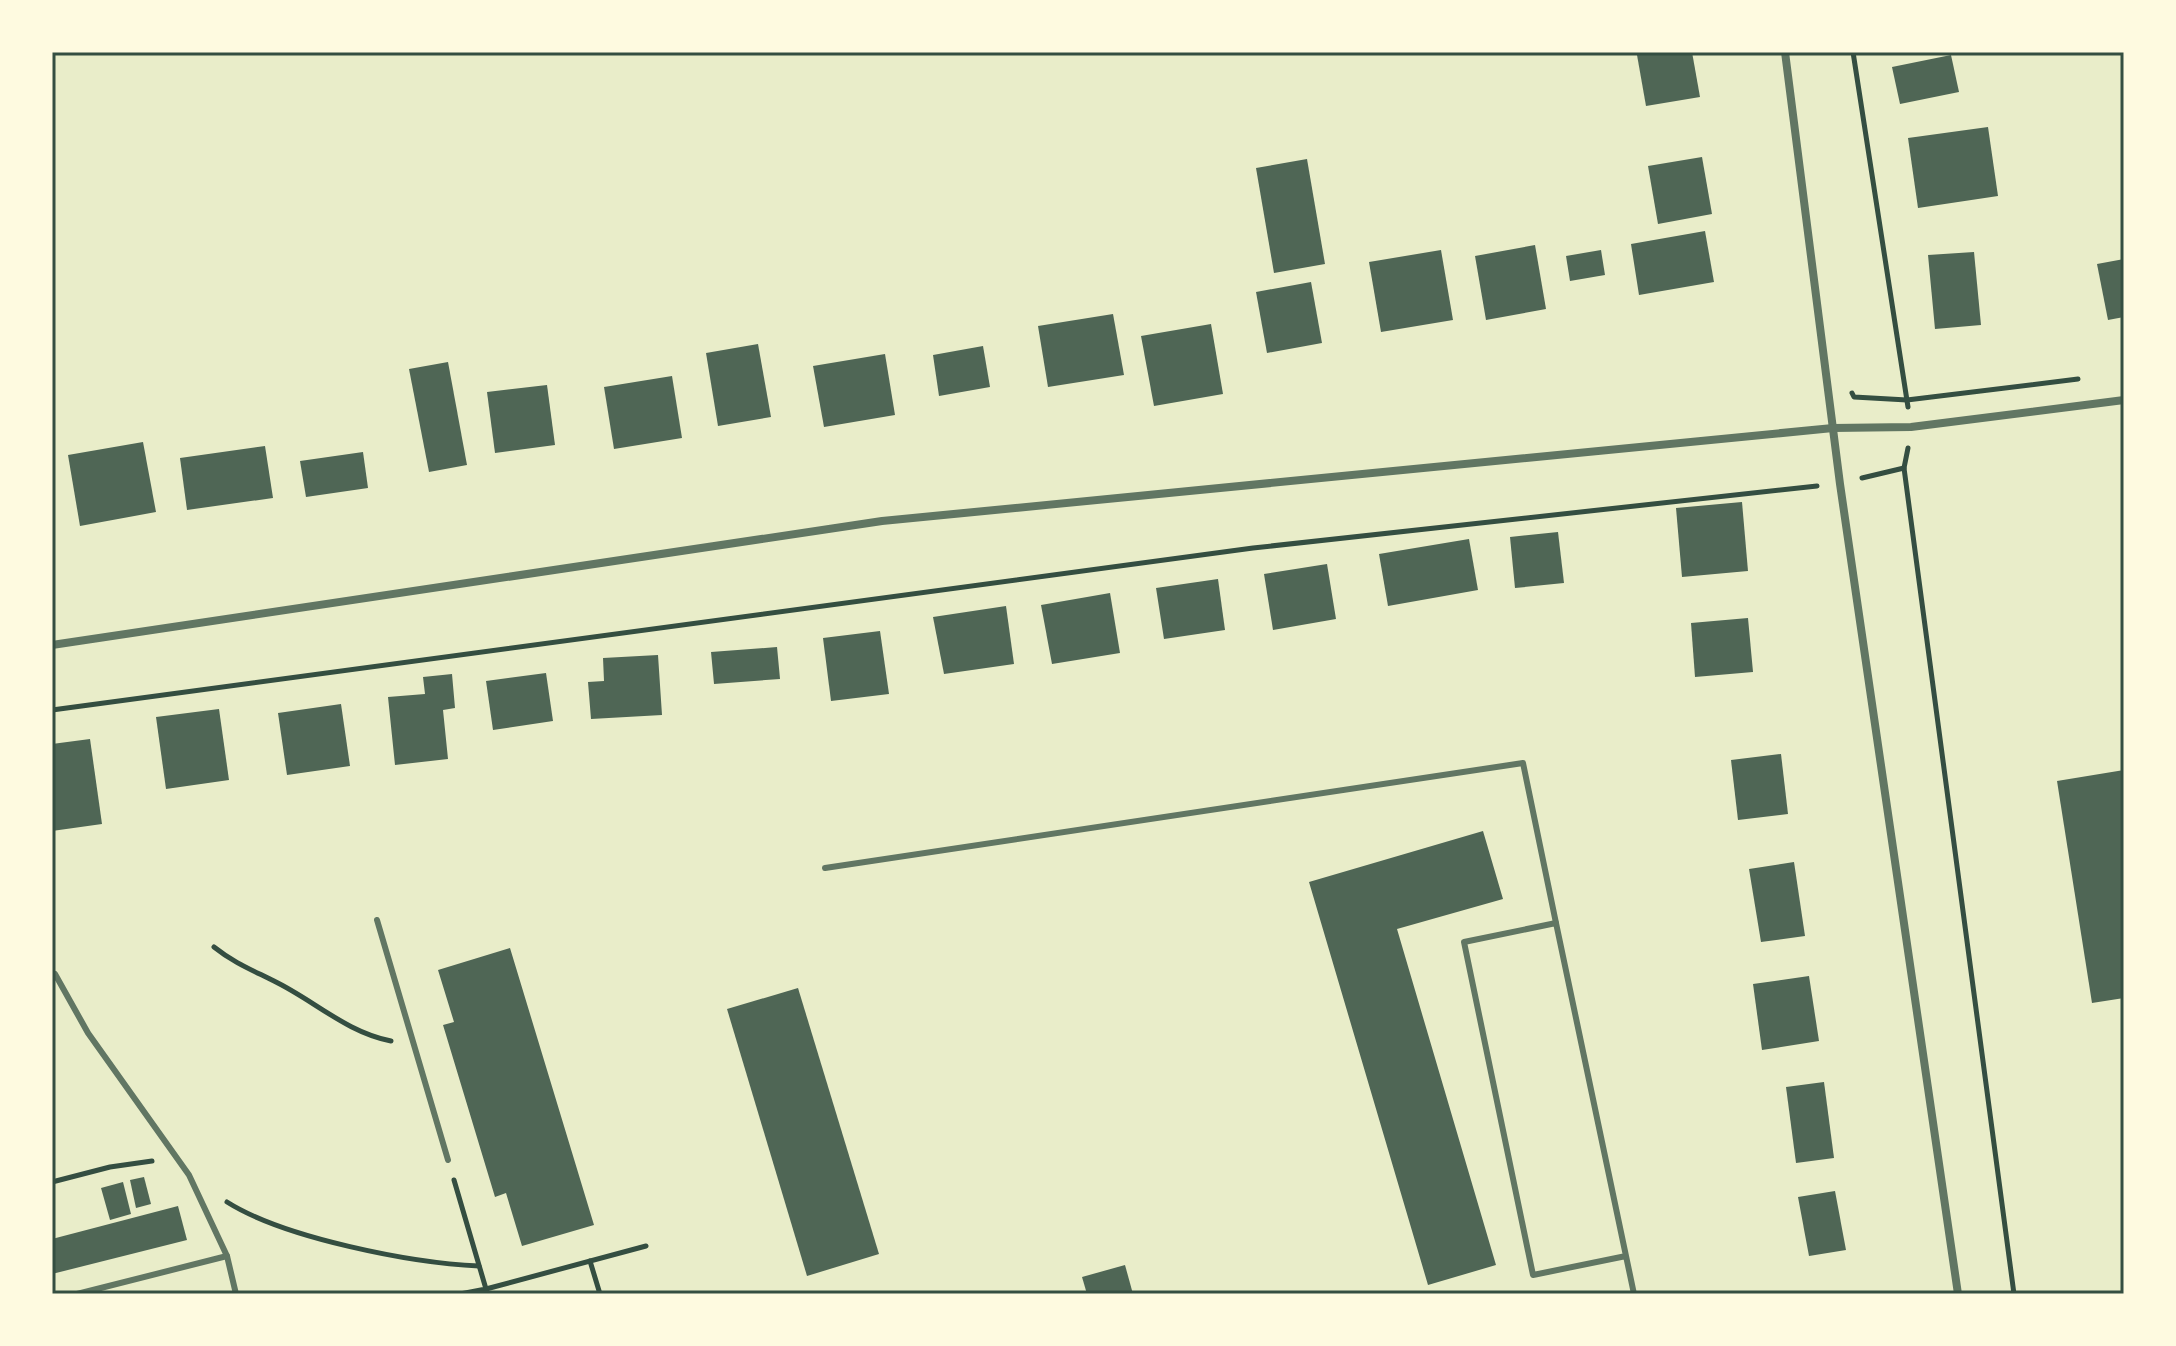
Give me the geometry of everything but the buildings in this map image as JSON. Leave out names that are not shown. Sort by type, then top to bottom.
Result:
[{"type":"street","points":[[1785,52],[1840,484],[1958,1294]]},
{"type":"street","points":[[52,645],[882,521],[1833,428],[1911,427],[2124,400]]},
{"type":"lane","points":[[825,868],[1523,763],[1634,1294]]},
{"type":"lane","points":[[377,920],[448,1160]]},
{"type":"lane","points":[[1556,923],[1464,942],[1533,1275],[1626,1256]]},
{"type":"lane","points":[[55,974],[88,1033],[189,1175],[227,1256],[236,1294]]},
{"type":"lane","points":[[77,1294],[227,1256]]},
{"type":"path","points":[[1853,52],[1911,427],[1904,468],[2014,1294]]},
{"type":"path","points":[[1847,385],[1854,397],[1907,400],[2093,378]]},
{"type":"path","points":[[52,710],[1253,548],[1840,484],[1904,468]]},
{"type":"path","points":[[214,947],[241,968],[274,981],[362,1035],[415,1047]]},
{"type":"path","points":[[448,1160],[486,1292]]},
{"type":"path","points":[[52,1182],[110,1167],[153,1161],[189,1175]]},
{"type":"path","points":[[224,1201],[248,1216],[345,1246],[431,1264],[479,1266]]},
{"type":"path","points":[[460,1294],[486,1292],[646,1246]]},
{"type":"path","points":[[590,1261],[600,1294]]}]
